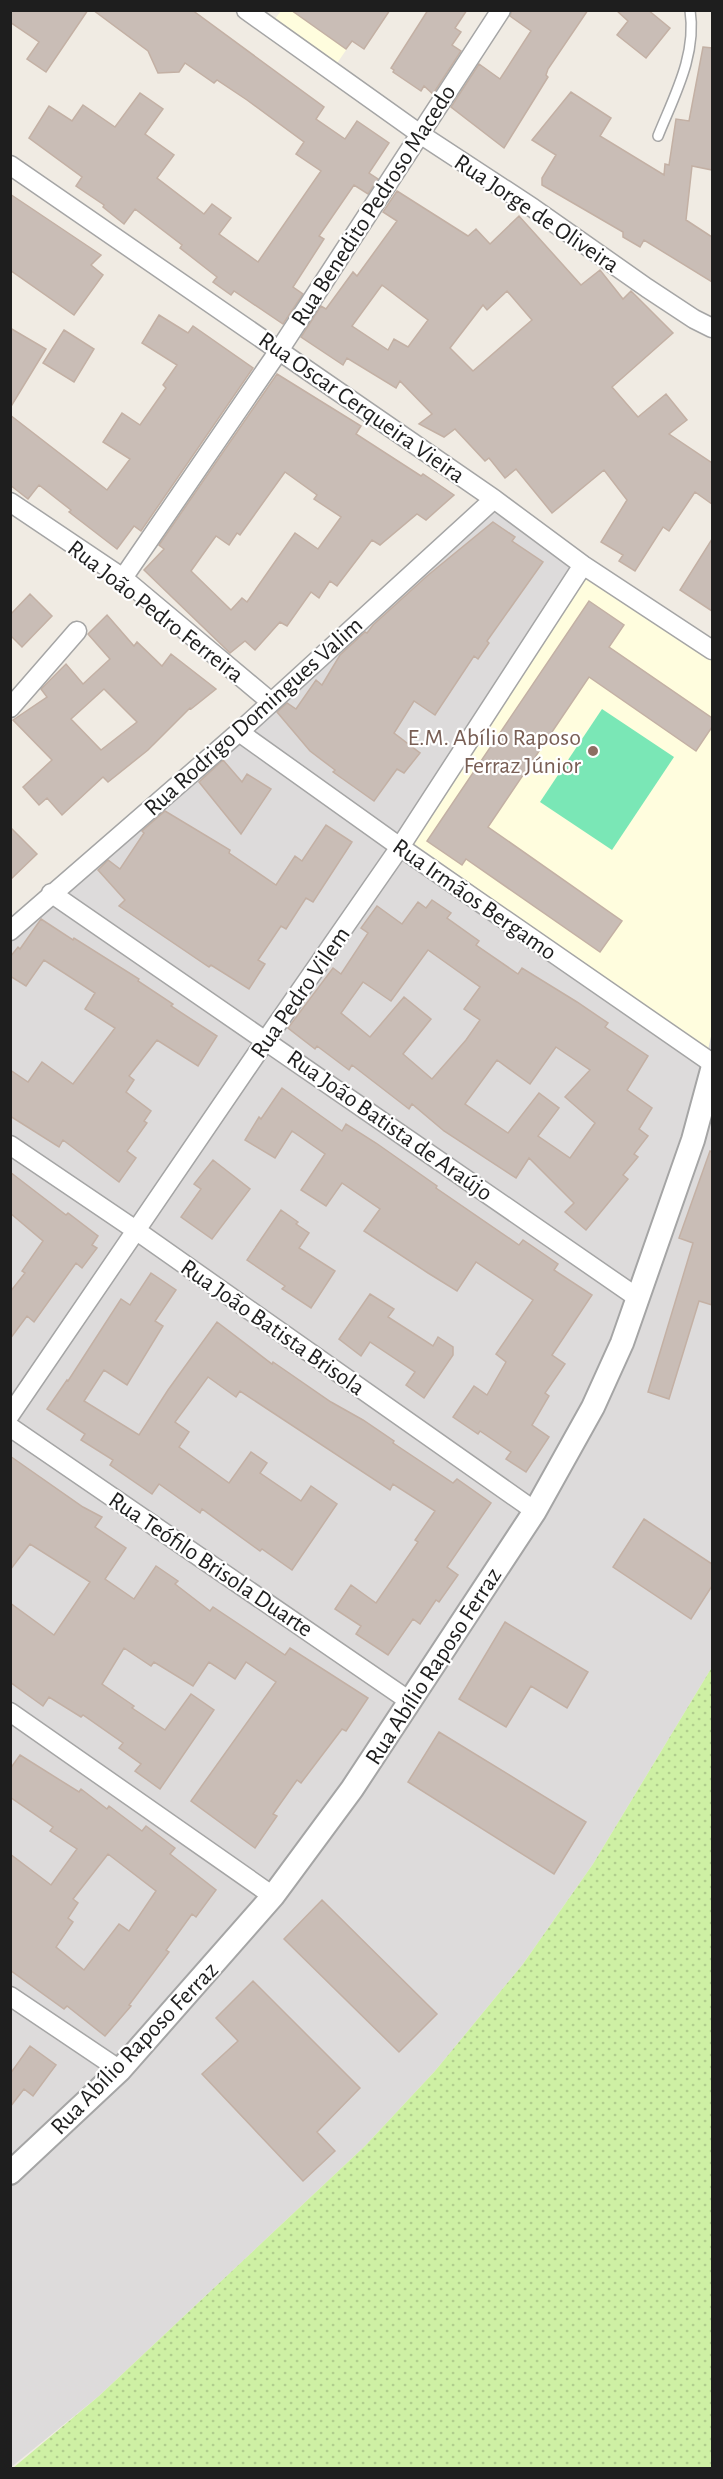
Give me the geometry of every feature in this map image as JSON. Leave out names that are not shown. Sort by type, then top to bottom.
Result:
[{"type":"street","name":"Rua Jorge de Oliveira","points":[[246,10],[420,134],[533,208],[684,313],[712,328]]},
{"type":"street","name":"Rua Benedito Pedroso Macedo","points":[[123,578],[280,349],[501,10]]},
{"type":"street","name":"Rua Oscar Cerqueira Vieira","points":[[10,165],[280,349],[494,499],[583,565],[712,650]]},
{"type":"street","name":"Rua Rodrigo Domingues Valim","points":[[10,931],[239,732],[494,499]]},
{"type":"street","name":"Rua João Pedro Ferreira","points":[[10,502],[123,578],[271,702]]},
{"type":"street","name":"Rua Pedro Vilem","points":[[10,1415],[400,847],[583,565]]},
{"type":"street","points":[[10,708],[77,632]]},
{"type":"street","name":"Rua Irmãos Bergamo","points":[[239,732],[400,847],[712,1063]]},
{"type":"street","name":"Rua João Batista de Araújo","points":[[51,893],[638,1298]]},
{"type":"street","name":"Rua Abílio Raposo Ferraz","points":[[10,2174],[120,2070],[273,1896],[352,1789],[535,1511],[593,1407],[622,1343],[693,1140],[712,1070]]},
{"type":"street","name":"Rua João Batista Brisola","points":[[10,1145],[137,1231],[535,1511]]},
{"type":"street","name":"Rua Teófilo Brisola Duarte","points":[[10,1427],[411,1702]]},
{"type":"street","points":[[10,1712],[273,1896]]},
{"type":"street","points":[[10,1996],[120,2070]]},
{"type":"lane","points":[[658,136],[689,55],[692,37],[690,10]]},
{"type":"shaded area","points":[[281,11],[373,11],[331,72],[268,28]]},
{"type":"shaded area","points":[[494,507],[712,647],[712,1667],[593,1864],[523,1964],[435,2071],[365,2146],[99,2396],[10,2468],[10,936]]},
{"type":"shaded area","name":"E.M. Abílio Raposo Ferraz Júnior","points":[[584,576],[712,658],[712,1032],[708,1050],[413,843]]},
{"type":"green space","points":[[602,709],[674,757],[612,850],[540,802]]},
{"type":"green space","points":[[712,1667],[712,2468],[13,2468],[99,2396],[365,2146],[435,2071],[523,1964],[593,1864]]},
{"type":"building","points":[[10,10],[88,10],[46,72],[27,59],[39,42],[10,22]]},
{"type":"building","points":[[93,10],[192,10],[324,107],[316,119],[345,139],[357,121],[389,143],[369,173],[378,179],[368,194],[354,185],[319,236],[324,239],[293,287],[303,294],[283,324],[234,291],[231,295],[213,282],[217,277],[180,248],[182,245],[135,209],[124,224],[103,207],[104,205],[76,186],[82,177],[29,138],[49,106],[72,121],[83,105],[115,127],[140,93],[163,109],[145,134],[174,155],[157,178],[204,214],[212,204],[231,218],[219,234],[258,262],[321,171],[296,154],[304,142],[247,100],[217,80],[214,83],[185,63],[179,72],[158,73],[148,51]]},
{"type":"building","points":[[291,10],[390,10],[364,49],[352,41],[346,49]]},
{"type":"building","points":[[428,10],[467,10],[455,28],[461,32],[452,45],[461,51],[433,94],[424,86],[421,91],[393,72],[391,68]]},
{"type":"building","points":[[512,10],[588,10],[548,69],[546,75],[548,77],[504,148],[451,107],[479,64],[500,79],[531,31],[510,16]]},
{"type":"building","points":[[616,10],[648,10],[670,28],[646,58],[617,35],[628,21]]},
{"type":"building","points":[[703,47],[712,48],[712,170],[692,166],[686,220],[712,237],[712,282],[644,240],[640,247],[623,237],[623,232],[542,185],[542,178],[556,155],[532,140],[571,92],[611,118],[600,136],[664,175],[665,164],[669,165],[676,119],[689,121]]},
{"type":"building","points":[[397,191],[468,236],[476,229],[490,244],[519,216],[581,285],[600,270],[623,299],[631,291],[673,333],[612,387],[638,417],[666,394],[687,420],[669,434],[712,463],[712,504],[695,492],[669,531],[663,527],[635,571],[619,561],[623,555],[601,542],[627,500],[604,470],[552,513],[516,469],[505,478],[489,458],[485,461],[455,429],[444,437],[419,424],[432,414],[400,381],[396,388],[347,358],[343,365],[301,337],[321,306],[326,309],[353,272],[357,276],[397,221],[383,212]],"holes":[[[382,285],[428,320],[408,347],[394,339],[388,350],[352,326]],[[507,291],[532,320],[473,371],[450,348],[483,305],[487,310]]]},
{"type":"building","points":[[10,194],[101,255],[91,265],[103,275],[74,315],[10,270]]},
{"type":"building","points":[[159,315],[188,333],[193,326],[253,368],[141,531],[134,526],[117,549],[69,512],[71,510],[39,485],[28,499],[10,485],[10,415],[107,490],[130,459],[103,442],[122,413],[140,425],[166,388],[163,385],[177,365],[142,343]]},
{"type":"building","points":[[10,328],[46,349],[10,408]]},
{"type":"building","points":[[64,330],[94,349],[74,382],[43,363]]},
{"type":"building","points":[[277,374],[361,426],[356,434],[454,495],[426,520],[417,514],[380,545],[372,540],[337,586],[330,581],[319,598],[311,592],[287,626],[280,622],[255,650],[245,641],[230,653],[144,570],[164,549],[159,545]],"holes":[[[285,472],[317,495],[314,499],[341,517],[318,549],[295,533],[247,602],[242,598],[231,610],[191,571],[216,536],[229,545],[237,533],[240,535]]]},
{"type":"building","points":[[493,522],[515,537],[512,541],[543,562],[487,641],[489,643],[478,659],[474,656],[435,715],[414,701],[394,733],[420,753],[404,773],[397,769],[374,801],[333,772],[335,770],[310,751],[277,712],[287,703],[296,709],[316,680],[322,685],[340,655],[365,632],[367,633],[427,576]]},
{"type":"building","points":[[712,539],[712,611],[680,590]]},
{"type":"building","points":[[30,594],[52,616],[22,647],[10,635],[10,615]]},
{"type":"building","points":[[589,601],[624,625],[609,647],[712,718],[712,727],[696,751],[589,677],[488,827],[622,921],[600,952],[466,859],[462,865],[427,841]]},
{"type":"building","points":[[107,615],[134,646],[137,642],[162,666],[171,654],[216,689],[190,708],[148,750],[108,782],[103,777],[62,815],[47,798],[39,805],[23,787],[52,760],[13,720],[47,697],[41,689],[66,664],[83,684],[110,659],[88,634]],"holes":[[[104,689],[137,722],[101,750],[71,719]]]},
{"type":"building","points":[[223,760],[242,782],[247,774],[271,789],[241,834],[199,782]]},
{"type":"building","points":[[165,811],[230,850],[229,853],[276,885],[295,856],[302,861],[326,825],[352,842],[313,902],[306,898],[286,929],[281,926],[258,960],[265,964],[249,989],[211,965],[209,967],[119,906],[125,900],[98,870],[108,860],[120,869],[144,833],[142,831]]},
{"type":"building","points":[[10,827],[37,854],[10,880]]},
{"type":"building","points":[[432,900],[451,913],[447,918],[479,941],[476,945],[518,974],[522,968],[577,1002],[608,1023],[605,1027],[648,1056],[627,1090],[652,1108],[639,1129],[648,1136],[634,1154],[638,1157],[623,1175],[628,1179],[586,1230],[565,1212],[574,1203],[529,1158],[516,1178],[444,1131],[412,1104],[409,1109],[352,1065],[349,1070],[317,1046],[315,1049],[288,1028],[333,968],[341,974],[368,933],[361,928],[377,906],[402,924],[418,902],[426,908]],"holes":[[[428,950],[480,987],[464,1009],[480,1020],[432,1079],[403,1054],[431,1019],[404,997],[370,1037],[341,1013],[363,982],[391,1001]],[[556,1047],[590,1070],[565,1097],[595,1123],[570,1158],[538,1136],[559,1108],[539,1093],[508,1133],[465,1104],[497,1060],[530,1084]]]},
{"type":"building","points":[[41,919],[139,979],[138,981],[173,1004],[171,1006],[217,1036],[198,1066],[157,1040],[129,1076],[134,1080],[126,1092],[151,1111],[144,1121],[147,1123],[127,1151],[136,1158],[119,1182],[63,1140],[59,1147],[10,1116],[10,1070],[28,1082],[42,1062],[73,1084],[115,1028],[85,1009],[95,993],[44,960],[26,986],[10,976],[10,957],[18,947],[20,949]]},
{"type":"building","points":[[282,1088],[342,1131],[346,1124],[376,1143],[519,1245],[523,1240],[558,1264],[554,1270],[592,1295],[552,1355],[565,1364],[545,1393],[549,1396],[532,1425],[549,1437],[526,1472],[506,1459],[511,1452],[480,1431],[478,1434],[453,1417],[474,1386],[487,1395],[506,1362],[496,1354],[533,1300],[476,1262],[457,1291],[364,1231],[380,1209],[342,1183],[326,1206],[301,1190],[325,1154],[292,1131],[275,1158],[245,1140],[259,1117],[261,1119]]},
{"type":"building","points":[[710,1151],[712,1152],[712,1305],[699,1301],[669,1399],[648,1392],[693,1243],[679,1238]]},
{"type":"building","points":[[213,1160],[250,1189],[212,1239],[181,1217],[201,1189],[194,1184]]},
{"type":"building","points":[[10,1172],[66,1215],[68,1213],[98,1236],[92,1245],[97,1248],[82,1268],[76,1263],[34,1322],[27,1316],[10,1339],[10,1292],[25,1273],[22,1271],[43,1241],[10,1213]]},
{"type":"building","points":[[281,1210],[309,1233],[299,1248],[335,1271],[311,1308],[282,1289],[285,1286],[247,1260]]},
{"type":"building","points":[[151,1273],[176,1290],[155,1321],[163,1326],[127,1385],[104,1370],[84,1401],[139,1435],[217,1322],[272,1364],[273,1362],[331,1402],[363,1420],[453,1483],[457,1479],[491,1503],[447,1567],[458,1575],[439,1602],[436,1600],[420,1624],[413,1619],[388,1655],[356,1634],[361,1626],[335,1609],[351,1585],[376,1603],[418,1542],[415,1540],[435,1511],[393,1484],[390,1490],[240,1391],[236,1397],[208,1377],[175,1422],[189,1432],[179,1447],[229,1483],[251,1452],[267,1463],[260,1473],[301,1501],[311,1486],[337,1504],[292,1570],[262,1549],[260,1551],[202,1509],[200,1513],[159,1484],[152,1494],[110,1465],[113,1460],[81,1440],[85,1434],[47,1409],[121,1299],[130,1305]]},
{"type":"building","points":[[370,1294],[394,1309],[388,1317],[433,1346],[438,1337],[453,1347],[453,1355],[424,1398],[406,1385],[415,1372],[370,1342],[361,1356],[339,1339]]},
{"type":"building","points":[[10,1456],[83,1507],[102,1517],[95,1527],[126,1548],[105,1579],[134,1599],[156,1566],[178,1581],[175,1584],[210,1611],[213,1607],[285,1655],[290,1648],[368,1698],[346,1731],[342,1729],[301,1783],[297,1780],[273,1814],[277,1816],[255,1848],[191,1801],[276,1682],[246,1662],[235,1679],[209,1662],[193,1686],[154,1662],[151,1666],[124,1648],[102,1684],[134,1706],[132,1708],[165,1730],[191,1694],[214,1710],[160,1789],[135,1771],[141,1764],[119,1748],[123,1743],[83,1715],[81,1717],[49,1697],[43,1706],[10,1682],[10,1603],[54,1635],[90,1582],[30,1544],[10,1570]]},
{"type":"building","points":[[644,1519],[712,1564],[712,1586],[691,1619],[613,1567]]},
{"type":"building","points":[[505,1622],[588,1672],[567,1708],[531,1686],[506,1727],[459,1699]]},
{"type":"building","points":[[439,1732],[586,1822],[554,1874],[408,1782]]},
{"type":"building","points":[[20,1755],[79,1792],[81,1789],[107,1809],[109,1806],[142,1831],[146,1826],[175,1848],[170,1854],[216,1890],[196,1917],[192,1914],[166,1950],[169,1952],[129,2005],[131,2006],[105,2036],[67,2006],[64,2009],[10,1970],[10,1854],[51,1885],[77,1849],[50,1831],[53,1827],[10,1797],[10,1769]],"holes":[[[108,1854],[156,1891],[129,1931],[119,1924],[84,1970],[56,1947],[73,1922],[68,1918],[78,1903],[73,1899]]]},
{"type":"building","points":[[322,1900],[437,2014],[399,2052],[284,1939]]},
{"type":"building","points":[[253,1981],[360,2088],[317,2132],[335,2151],[303,2181],[202,2074],[238,2041],[216,2018]]},
{"type":"building","points":[[30,2046],[56,2065],[33,2096],[24,2089],[10,2107],[10,2074]]},
{"type":"place","name":"E.M. Abílio Raposo Ferraz Júnior","points":[[593,751]]}]
